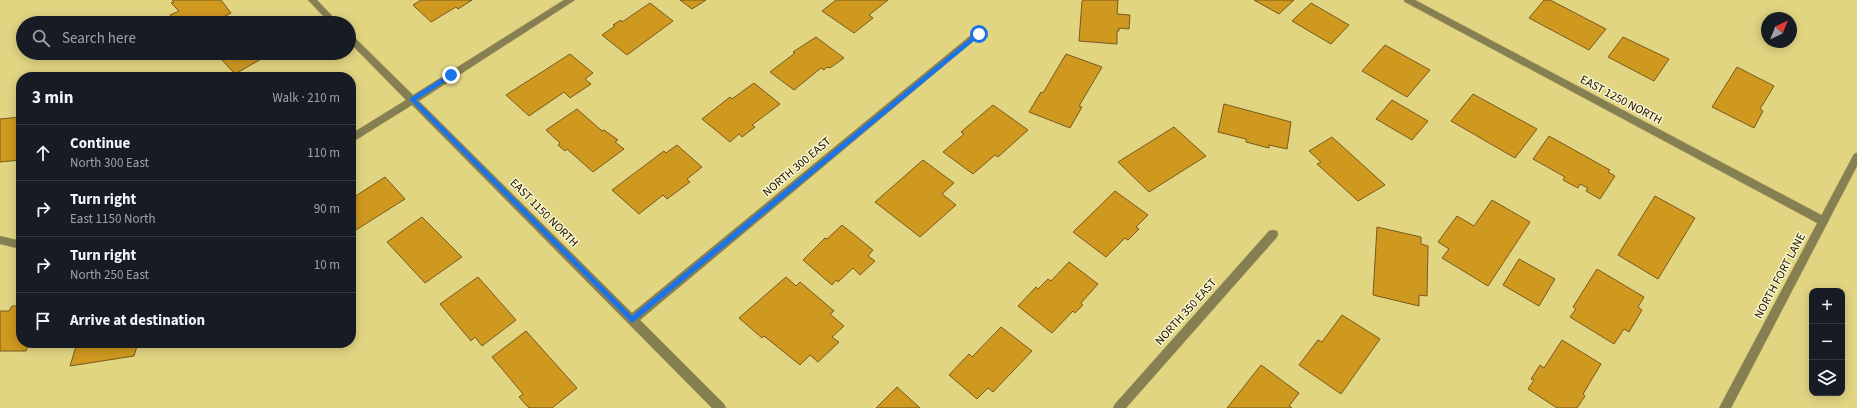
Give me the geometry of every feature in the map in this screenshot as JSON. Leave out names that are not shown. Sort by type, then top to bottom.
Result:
[{"type":"street","points":[[312,0],[328,16]]},
{"type":"street","points":[[356,136],[571,0]]},
{"type":"street","name":"EAST 1250 NORTH","points":[[1408,0],[1823,221]]},
{"type":"street","name":"NORTH 300 EAST","points":[[632,320],[979,34]]},
{"type":"street","name":"EAST 1150 NORTH","points":[[356,44],[720,408]]},
{"type":"street","name":"NORTH FORT LANE","points":[[1725,408],[1857,157]]},
{"type":"street","name":"NORTH 350 EAST","points":[[1119,408],[1273,234]]},
{"type":"street","points":[[0,240],[16,244]]},
{"type":"building","points":[[172,0],[221,0],[231,13],[225,16],[171,16],[170,15],[179,11],[171,3],[174,2]]},
{"type":"building","points":[[421,0],[472,0],[458,9],[456,7],[431,22],[413,5]]},
{"type":"building","points":[[680,0],[706,0],[692,9]]},
{"type":"building","points":[[836,0],[888,0],[869,15],[873,18],[854,33],[822,11]]},
{"type":"building","points":[[1118,0],[1117,14],[1130,15],[1129,29],[1119,28],[1119,31],[1117,31],[1117,44],[1079,41],[1082,1]]},
{"type":"building","points":[[1254,0],[1294,0],[1279,14]]},
{"type":"building","points":[[1544,0],[1550,0],[1606,29],[1589,50],[1529,18]]},
{"type":"building","points":[[650,3],[673,21],[627,55],[602,35],[615,26],[613,25],[621,20],[622,22]]},
{"type":"building","points":[[1311,3],[1349,25],[1331,44],[1292,21]]},
{"type":"building","points":[[816,37],[844,58],[830,68],[827,67],[824,70],[821,68],[794,90],[770,72],[795,53],[793,52]]},
{"type":"building","points":[[1623,37],[1669,59],[1654,81],[1608,57]]},
{"type":"building","points":[[1385,45],[1430,70],[1407,97],[1362,71]]},
{"type":"building","points":[[570,54],[593,73],[585,79],[591,84],[570,98],[564,92],[529,116],[506,95]]},
{"type":"building","points":[[1066,54],[1102,67],[1079,106],[1082,107],[1070,128],[1029,112],[1041,92],[1043,93]]},
{"type":"building","points":[[222,60],[260,60],[238,72],[233,72]]},
{"type":"building","points":[[1737,67],[1774,86],[1760,109],[1763,111],[1754,128],[1712,107]]},
{"type":"building","points":[[754,83],[780,104],[752,125],[755,127],[742,137],[739,134],[730,142],[702,119],[730,97],[732,99]]},
{"type":"building","points":[[1473,94],[1537,129],[1515,158],[1451,121]]},
{"type":"building","points":[[1392,100],[1428,121],[1412,140],[1376,119]]},
{"type":"building","points":[[1224,104],[1291,122],[1287,149],[1269,145],[1269,148],[1246,142],[1246,139],[1218,132]]},
{"type":"building","points":[[993,105],[1028,130],[998,157],[995,155],[973,174],[943,152],[964,134],[961,132]]},
{"type":"building","points":[[577,109],[602,131],[604,130],[618,140],[615,142],[624,149],[593,172],[567,149],[565,151],[558,145],[560,143],[546,130]]},
{"type":"building","points":[[16,117],[16,160],[0,162],[0,119]]},
{"type":"building","points":[[1174,127],[1206,156],[1149,192],[1118,162]]},
{"type":"building","points":[[1549,136],[1610,170],[1608,172],[1615,176],[1600,199],[1586,191],[1588,188],[1580,184],[1578,188],[1563,180],[1565,177],[1533,159]]},
{"type":"building","points":[[1332,137],[1385,185],[1358,201],[1317,164],[1321,162],[1309,151]]},
{"type":"building","points":[[677,145],[702,167],[687,179],[690,182],[667,199],[663,195],[639,214],[612,190],[664,151],[666,153]]},
{"type":"building","points":[[923,160],[954,183],[942,194],[956,205],[920,237],[875,202]]},
{"type":"building","points":[[385,177],[405,199],[356,230],[356,196]]},
{"type":"building","points":[[1115,191],[1148,215],[1136,227],[1139,229],[1128,240],[1125,238],[1106,257],[1073,232]]},
{"type":"building","points":[[1655,196],[1695,218],[1658,279],[1618,255]]},
{"type":"building","points":[[1492,200],[1530,222],[1488,286],[1442,258],[1449,249],[1438,242],[1457,216],[1474,226]]},
{"type":"building","points":[[422,217],[462,257],[425,283],[387,242]]},
{"type":"building","points":[[842,225],[873,250],[868,256],[875,261],[860,275],[853,268],[838,282],[836,280],[832,285],[803,260],[825,238],[827,239]]},
{"type":"building","points":[[1377,227],[1421,237],[1421,244],[1428,246],[1427,296],[1419,295],[1419,306],[1373,295]]},
{"type":"building","points":[[1519,259],[1555,279],[1539,306],[1503,285]]},
{"type":"building","points":[[1069,262],[1098,284],[1081,303],[1083,305],[1075,313],[1073,311],[1052,333],[1018,306],[1036,287],[1038,289],[1048,279],[1051,281]]},
{"type":"building","points":[[1597,269],[1644,297],[1638,307],[1642,310],[1629,332],[1624,329],[1614,344],[1570,317],[1576,309],[1573,307]]},
{"type":"building","points":[[478,277],[516,320],[482,346],[475,337],[471,341],[440,304]]},
{"type":"building","points":[[786,277],[796,286],[800,282],[834,311],[830,314],[844,326],[832,337],[839,342],[818,362],[810,355],[800,365],[764,336],[762,338],[739,318]]},
{"type":"building","points":[[12,306],[16,306],[16,348],[28,348],[26,351],[0,351],[0,311],[9,311]]},
{"type":"building","points":[[1342,315],[1380,339],[1341,394],[1299,365],[1318,340],[1322,342]]},
{"type":"building","points":[[1001,327],[1032,351],[993,392],[988,388],[977,399],[949,375],[969,354],[972,357]]},
{"type":"building","points":[[526,331],[577,388],[552,408],[529,408],[519,397],[523,394],[492,357]]},
{"type":"building","points":[[1562,340],[1601,364],[1583,394],[1585,396],[1577,408],[1557,408],[1528,389],[1534,380],[1531,379],[1540,365],[1544,368]]},
{"type":"building","points":[[75,348],[136,348],[134,356],[70,366]]},
{"type":"building","points":[[1261,365],[1299,393],[1289,406],[1292,408],[1227,408]]},
{"type":"building","points":[[897,387],[920,408],[876,408]]},
{"type":"route","points":[[451,75],[412,99],[632,320],[979,34]]}]
